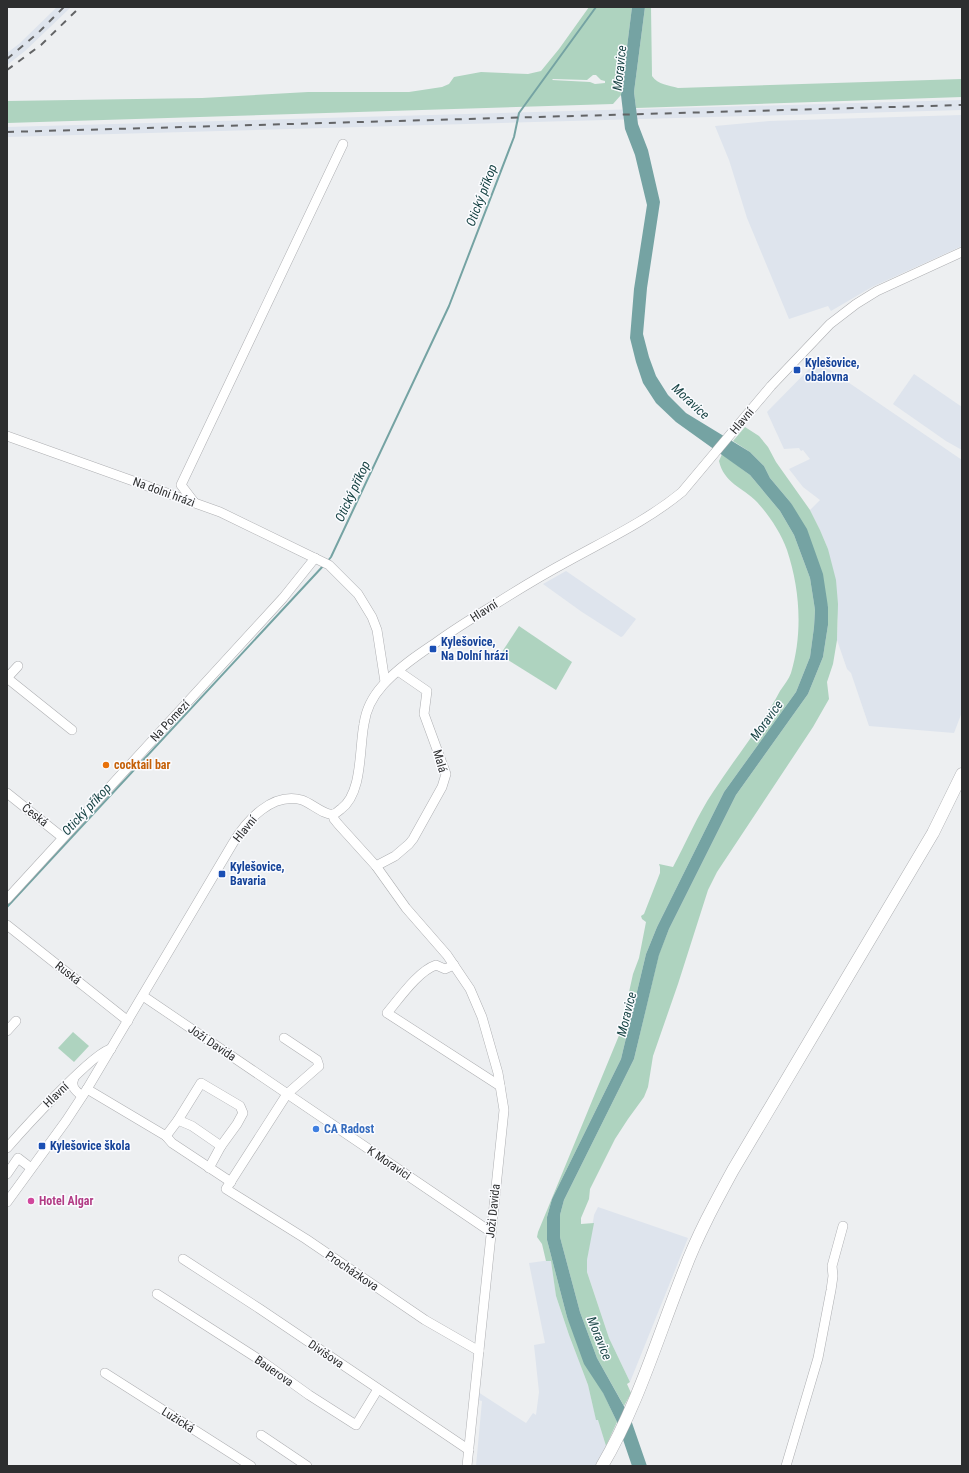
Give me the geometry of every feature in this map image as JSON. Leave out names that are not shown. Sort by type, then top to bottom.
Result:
[{"type":"main road","points":[[604,1463],[635,1398],[653,1355],[684,1270],[715,1203],[733,1170],[933,833],[962,774]]},
{"type":"street","points":[[195,503],[181,485],[343,144]]},
{"type":"street","name":"Hlavní","points":[[7,1202],[85,1093],[242,829],[251,819],[270,805],[292,799],[307,802],[328,814],[336,814],[345,805],[353,793],[358,774],[362,732],[366,714],[373,698],[385,682],[445,636],[525,586],[650,516],[682,492],[771,386],[830,324],[877,291],[962,252]]},
{"type":"street","name":"Na dolni hrázi","points":[[7,436],[220,512],[322,561],[358,594],[372,616],[377,630],[385,682]]},
{"type":"street","name":"Na Pomezí","points":[[7,899],[62,837],[284,598],[322,561]]},
{"type":"street","points":[[18,666],[7,678],[72,730]]},
{"type":"street","name":"Malá","points":[[376,866],[395,856],[413,839],[442,787],[446,774],[424,714],[427,691],[398,671]]},
{"type":"street","name":"Česká","points":[[7,793],[62,837]]},
{"type":"street","name":"Joži Davida","points":[[333,814],[334,819],[338,824],[376,866],[406,908],[454,964],[470,990],[482,1017],[498,1073],[504,1110],[467,1466]]},
{"type":"street","name":"Ruská","points":[[7,925],[128,1021]]},
{"type":"street","points":[[454,964],[445,969],[436,965],[429,969],[415,980],[387,1013],[500,1086]]},
{"type":"street","name":"Joži Davida","points":[[142,996],[287,1094]]},
{"type":"street","points":[[7,1031],[16,1021]]},
{"type":"street","points":[[229,1185],[287,1094],[319,1066],[317,1060],[284,1038]]},
{"type":"street","name":"Hlavní","points":[[7,1148],[40,1111],[76,1076],[103,1051],[111,1049]]},
{"type":"street","points":[[85,1093],[73,1086],[72,1082],[76,1076],[86,1072],[95,1077]]},
{"type":"street","points":[[166,1136],[178,1120],[200,1083],[240,1106],[243,1113],[221,1146],[210,1168]]},
{"type":"street","name":"Hlavní","points":[[85,1093],[166,1136],[172,1143],[210,1168]]},
{"type":"street","name":"K Moravici","points":[[287,1094],[491,1232]]},
{"type":"street","points":[[178,1120],[192,1126],[221,1146]]},
{"type":"street","points":[[7,1174],[18,1158],[31,1168]]},
{"type":"street","name":"Procházkova","points":[[210,1168],[229,1185],[425,1320],[479,1351]]},
{"type":"street","points":[[786,1466],[818,1358],[833,1276],[832,1266],[842,1226]]},
{"type":"street","name":"Divišova","points":[[183,1259],[469,1450]]},
{"type":"street","name":"Bauerova","points":[[157,1294],[263,1362],[309,1395],[356,1425],[378,1389]]},
{"type":"street","name":"Lužická","points":[[105,1373],[251,1466]]},
{"type":"street","points":[[261,1434],[307,1466]]},
{"type":"shaded area","points":[[57,7],[71,7],[25,51],[7,65],[7,53],[19,44]]},
{"type":"shaded area","points":[[962,100],[962,110],[7,137],[7,127]]},
{"type":"shaded area","points":[[961,115],[962,246],[872,287],[831,311],[828,306],[789,319],[747,218],[729,160],[715,126],[769,121]]},
{"type":"shaded area","points":[[817,361],[962,460],[962,712],[954,733],[869,726],[851,673],[847,669],[837,640],[838,620],[828,549],[810,510],[820,500],[803,487],[789,469],[810,459],[803,450],[801,451],[799,448],[784,449],[767,412]]},
{"type":"shaded area","points":[[914,374],[962,407],[962,450],[946,441],[893,404]]},
{"type":"shaded area","points":[[566,571],[636,619],[623,636],[621,637],[582,612],[543,584]]},
{"type":"shaded area","points":[[598,1207],[688,1238],[630,1382],[609,1338],[587,1272],[587,1260],[594,1215]]},
{"type":"shaded area","points":[[551,1260],[556,1296],[588,1385],[596,1419],[598,1419],[606,1446],[595,1466],[476,1466],[482,1401],[478,1400],[478,1392],[526,1423],[533,1413],[536,1415],[539,1392],[534,1345],[545,1343],[529,1263]]},
{"type":"green space","points":[[589,7],[632,7],[621,95],[613,104],[7,123],[7,101],[202,98],[308,92],[409,92],[442,87],[449,84],[454,77],[481,72],[528,74],[541,71]],"holes":[[[593,75],[596,75],[601,80],[605,81],[605,83],[595,84],[590,82],[552,80],[587,80]]]},
{"type":"green space","points":[[645,7],[651,7],[652,76],[660,83],[667,85],[678,88],[962,79],[962,97],[636,108],[634,92]]},
{"type":"green space","points":[[745,427],[759,436],[768,447],[776,462],[810,510],[820,530],[828,549],[836,580],[838,604],[837,640],[833,664],[827,682],[829,699],[813,727],[717,872],[708,890],[653,1056],[648,1087],[644,1097],[615,1139],[590,1189],[589,1199],[581,1218],[581,1224],[594,1223],[587,1260],[587,1272],[609,1338],[630,1382],[627,1384],[631,1393],[624,1406],[597,1358],[580,1312],[560,1237],[560,1215],[564,1200],[634,1059],[659,954],[669,929],[736,795],[808,694],[823,657],[828,625],[828,607],[791,503],[770,478],[764,466],[750,452],[733,441]]},
{"type":"green space","points":[[722,454],[750,475],[780,511],[794,535],[810,578],[815,610],[814,627],[810,657],[796,692],[724,792],[657,927],[646,954],[621,1059],[552,1199],[547,1217],[547,1240],[567,1317],[617,1422],[606,1446],[598,1420],[596,1420],[588,1385],[556,1296],[551,1261],[546,1261],[542,1244],[537,1237],[538,1232],[620,1033],[633,974],[639,958],[646,922],[641,916],[644,914],[660,873],[659,864],[673,867],[697,819],[721,779],[756,730],[789,678],[795,658],[797,642],[797,596],[795,580],[787,550],[774,524],[757,502],[729,480],[725,475],[719,461]]},
{"type":"green space","points":[[519,626],[572,662],[556,690],[500,655]]},
{"type":"green space","points":[[73,1032],[89,1046],[74,1062],[58,1048]]},
{"type":"water","points":[[632,7],[645,7],[634,92],[638,124],[648,150],[660,202],[647,288],[643,334],[649,357],[656,376],[668,395],[686,413],[750,452],[764,466],[770,478],[791,503],[807,529],[823,574],[828,607],[828,625],[823,657],[808,694],[736,795],[669,929],[659,955],[634,1059],[564,1200],[560,1215],[560,1237],[580,1312],[597,1358],[630,1417],[647,1466],[632,1466],[617,1422],[603,1393],[584,1364],[567,1317],[547,1240],[547,1217],[552,1199],[621,1059],[646,954],[657,927],[724,792],[796,692],[810,657],[815,610],[810,578],[794,535],[780,511],[750,475],[676,422],[656,403],[643,383],[636,362],[630,338],[634,289],[647,205],[635,155],[625,129],[621,95]]},
{"type":"waterway","name":"Otický příkop","points":[[327,562],[331,557],[449,306],[514,137],[519,113],[596,7]]},
{"type":"waterway","name":"Otický příkop","points":[[7,907],[324,565]]},
{"type":"railway","points":[[7,59],[38,33],[64,7]]},
{"type":"railway","points":[[7,70],[41,45],[80,7]]},
{"type":"railway","points":[[7,132],[962,105]]},
{"type":"place","name":"Kylešovice, obalovna","points":[[797,370]]},
{"type":"place","name":"Kylešovice, Na Dolní hrázi","points":[[433,649]]},
{"type":"place","name":"cocktail bar","points":[[106,765]]},
{"type":"place","name":"Kylešovice, Bavaria","points":[[222,874]]},
{"type":"place","name":"CA Radost","points":[[316,1129]]},
{"type":"place","name":"Kylešovice škola","points":[[42,1146]]},
{"type":"place","name":"Hotel Algar","points":[[31,1201]]},
{"type":"water label","name":"Moravice","points":[[619,68]]},
{"type":"water label","name":"Moravice","points":[[691,401]]},
{"type":"water label","name":"Moravice","points":[[766,720]]},
{"type":"water label","name":"Moravice","points":[[626,1014]]},
{"type":"water label","name":"Moravice","points":[[600,1338]]}]
